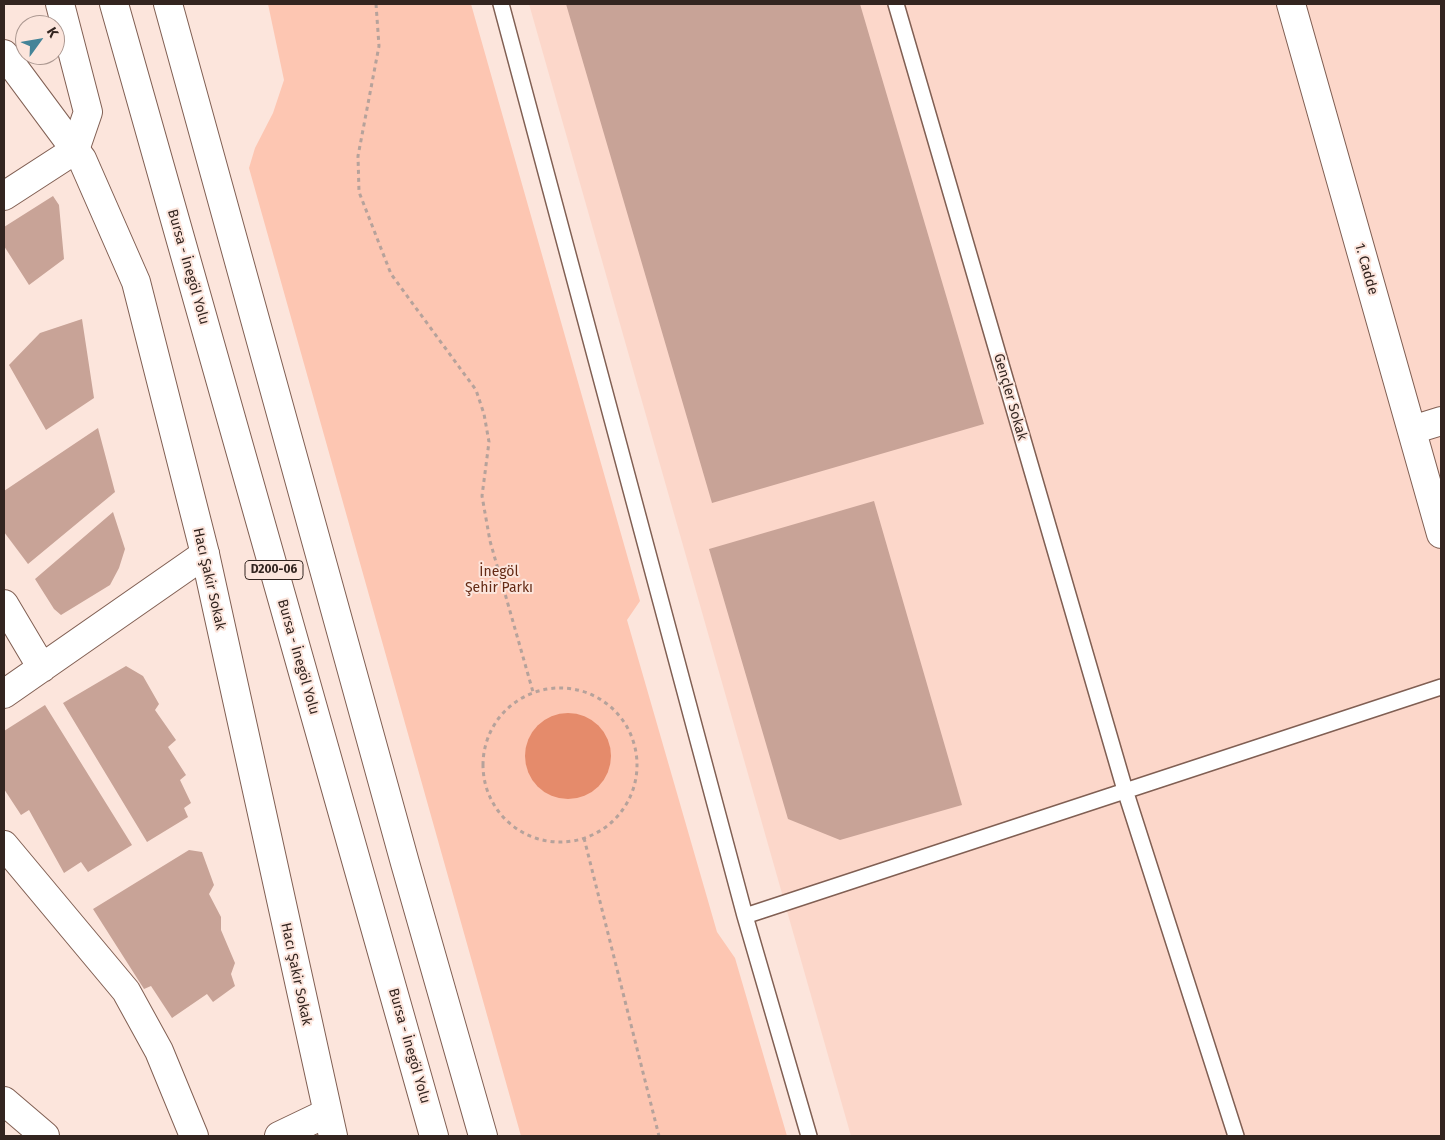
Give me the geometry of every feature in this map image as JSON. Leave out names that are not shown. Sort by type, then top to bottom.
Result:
[{"type":"main road","points":[[4,196],[75,150],[88,112],[60,4]]},
{"type":"main road","name":"Bursa - İnegöl Yolu","points":[[114,4],[434,1136]]},
{"type":"main road","name":"D200-06","points":[[168,4],[405,864],[483,1136]]},
{"type":"main road","name":"1. Cadde","points":[[1291,4],[1441,534]]},
{"type":"main road","name":"Hacı Şakir Sokak","points":[[4,54],[82,160],[136,282],[205,554],[330,1125]]},
{"type":"main road","points":[[1412,430],[1441,421]]},
{"type":"main road","points":[[4,694],[205,554]]},
{"type":"main road","points":[[4,604],[42,668]]},
{"type":"main road","points":[[4,845],[126,991],[158,1051],[194,1136]]},
{"type":"main road","points":[[4,1101],[45,1136]]},
{"type":"main road","points":[[279,1136],[330,1125]]},
{"type":"lane","points":[[501,4],[745,916],[809,1136]]},
{"type":"lane","name":"Gençler Sokak","points":[[896,4],[1125,790],[1236,1136]]},
{"type":"lane","points":[[745,916],[1441,687]]},
{"type":"path","points":[[376,4],[379,46],[358,156],[359,192],[391,274],[476,390],[484,414],[489,442],[482,496],[490,541],[533,692]]},
{"type":"path","points":[[557,687],[582,690],[604,701],[622,718],[634,740],[638,766],[633,793],[620,816],[599,833],[584,838],[573,842],[546,842],[521,833],[500,815],[488,794],[482,770],[485,745],[491,730],[511,704],[533,692],[557,687]]},
{"type":"path","points":[[584,838],[659,1136]]},
{"type":"shaded area","points":[[529,4],[1441,4],[1441,1136],[851,1136]]},
{"type":"shaded area","points":[[560,713],[576,713],[585,716],[599,725],[608,739],[611,756],[608,773],[599,787],[585,796],[576,799],[560,799],[544,792],[532,780],[525,764],[525,748],[532,732],[544,720]]},
{"type":"green space","name":"İnegöl Şehir Parkı","points":[[268,4],[471,4],[640,601],[627,620],[717,932],[735,958],[787,1136],[521,1136],[249,168],[255,148],[273,113],[284,80]]},
{"type":"building","points":[[566,4],[860,4],[984,424],[712,503]]},
{"type":"building","points":[[53,196],[59,205],[64,259],[29,285],[4,246],[4,227]]},
{"type":"building","points":[[82,319],[94,398],[46,430],[9,365],[40,333]]},
{"type":"building","points":[[98,428],[115,492],[28,564],[4,532],[4,491]]},
{"type":"building","points":[[874,501],[962,805],[840,840],[788,819],[709,549]]},
{"type":"building","points":[[113,512],[125,549],[119,568],[110,585],[61,615],[54,609],[35,579]]},
{"type":"building","points":[[126,666],[143,676],[159,704],[155,710],[176,740],[168,747],[186,775],[180,780],[191,803],[184,808],[188,817],[147,842],[63,703]]},
{"type":"building","points":[[45,705],[132,845],[88,872],[81,862],[64,873],[29,810],[21,815],[4,789],[4,731]]},
{"type":"building","points":[[189,850],[202,852],[214,885],[209,894],[221,917],[221,930],[235,963],[231,974],[235,986],[213,1002],[207,994],[172,1018],[151,986],[144,989],[93,909]]}]
